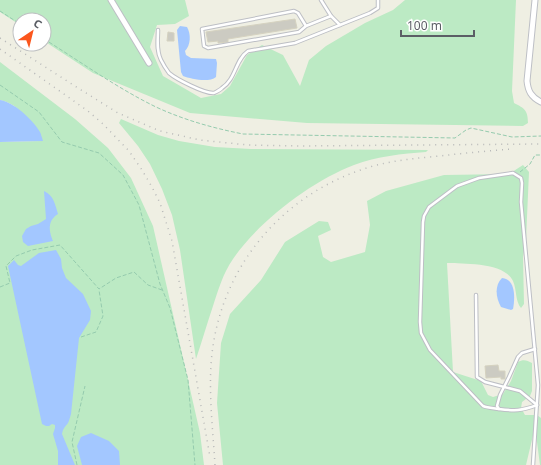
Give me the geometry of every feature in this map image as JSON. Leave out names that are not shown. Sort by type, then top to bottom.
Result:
[{"type":"street","points":[[112,0],[149,63]]},
{"type":"street","points":[[536,0],[527,81],[530,92],[537,100],[541,102]]},
{"type":"lane","points":[[321,0],[331,16],[340,25]]},
{"type":"lane","points":[[158,30],[157,49],[160,58],[170,74],[198,89],[214,93],[224,87],[230,80],[243,55],[248,51],[295,43],[378,8],[378,0]]},
{"type":"lane","points":[[306,26],[298,13],[294,11],[202,29],[204,46],[208,48],[298,32],[306,26],[331,16]]},
{"type":"lane","points":[[533,465],[537,405],[538,385],[521,202],[522,183],[521,178],[517,174],[513,173],[479,178],[457,186],[429,207],[424,216],[420,322],[421,333],[423,340],[430,350],[478,402],[488,408],[512,411],[524,410],[537,405]]},
{"type":"lane","points":[[476,295],[477,377],[485,382],[520,391],[537,405]]},
{"type":"lane","points":[[500,409],[497,406],[500,395],[518,357],[522,353],[534,349]]},
{"type":"path","points":[[0,11],[12,19]]},
{"type":"path","points":[[52,44],[108,80],[156,107],[208,127],[243,134],[455,138],[471,128],[512,136],[541,136]]},
{"type":"path","points":[[0,85],[39,112],[62,142],[99,154],[123,175],[139,205],[162,290],[170,308],[188,380],[195,465]]},
{"type":"path","points":[[517,174],[530,164],[535,155],[541,154]]},
{"type":"path","points":[[0,287],[10,283],[6,266],[16,256],[32,250],[60,245],[99,289],[103,316],[96,332],[81,337]]},
{"type":"path","points":[[99,289],[116,278],[134,272],[148,285],[162,290]]},
{"type":"path","points":[[77,465],[72,442],[85,386]]},
{"type":"green space","points":[[0,0],[185,0],[189,16],[175,24],[157,25],[150,47],[163,76],[201,98],[221,94],[230,86],[247,55],[262,45],[283,55],[300,86],[309,60],[326,46],[365,23],[393,10],[405,0],[516,0],[512,91],[514,103],[525,110],[528,123],[523,126],[307,123],[190,113],[93,73],[52,46],[52,12],[12,12],[12,20],[0,12]]},
{"type":"green space","points":[[0,62],[75,119],[108,148],[131,178],[153,226],[200,433],[204,465],[0,465],[0,142],[42,141],[20,111],[7,102],[0,100]]},
{"type":"green space","points":[[121,119],[158,135],[179,141],[215,147],[251,149],[428,150],[426,152],[381,157],[354,165],[321,181],[304,192],[272,217],[244,245],[226,270],[196,359],[180,250],[172,215],[150,164],[138,146],[119,123]]},
{"type":"green space","points":[[523,165],[529,172],[526,240],[523,257],[524,304],[521,308],[513,281],[501,270],[483,265],[447,263],[453,372],[481,381],[488,395],[493,397],[503,394],[511,381],[518,362],[525,360],[532,363],[532,391],[530,396],[522,402],[521,408],[525,415],[537,415],[541,418],[541,465],[535,427],[526,465],[223,465],[217,403],[221,343],[230,314],[261,280],[285,242],[319,221],[328,222],[331,230],[318,236],[323,257],[331,262],[365,252],[370,225],[367,201],[386,191],[444,175],[509,174]]},
{"type":"water","points":[[180,26],[187,27],[189,33],[190,39],[185,51],[186,55],[191,58],[216,59],[216,77],[213,79],[195,79],[183,76],[181,72],[177,30]]},
{"type":"water","points":[[0,100],[11,104],[28,117],[40,132],[43,141],[0,142]]},
{"type":"water","points":[[44,191],[52,198],[58,214],[52,220],[50,226],[53,241],[28,246],[23,242],[22,236],[26,229],[46,219]]},
{"type":"water","points":[[56,250],[61,259],[62,268],[66,278],[83,294],[91,311],[90,320],[79,338],[71,414],[62,434],[75,465],[58,465],[58,451],[53,434],[55,425],[52,424],[46,426],[42,424],[8,266],[14,260],[21,266],[39,253]]},
{"type":"water","points":[[502,278],[507,279],[510,282],[514,290],[514,305],[513,309],[511,310],[501,307],[498,300],[497,288],[499,281]]},
{"type":"water","points":[[91,433],[109,441],[119,451],[120,465],[82,465],[77,446],[81,437]]},
{"type":"building","points":[[295,19],[297,28],[228,39],[228,42],[208,42],[206,32]]},
{"type":"building","points":[[168,32],[174,33],[174,41],[167,41]]},
{"type":"building","points":[[498,365],[499,371],[505,371],[505,379],[501,379],[501,377],[486,378],[485,366]]},
{"type":"railway","points":[[0,38],[118,113],[160,131],[200,140],[248,145],[299,146],[541,144]]},
{"type":"railway","points":[[0,49],[88,111],[103,124],[129,151],[152,187],[160,203],[172,241],[210,457]]},
{"type":"railway","points":[[215,465],[210,390],[211,365],[216,330],[226,297],[241,266],[261,238],[285,214],[312,193],[343,177],[377,165],[400,160],[512,149]]}]
